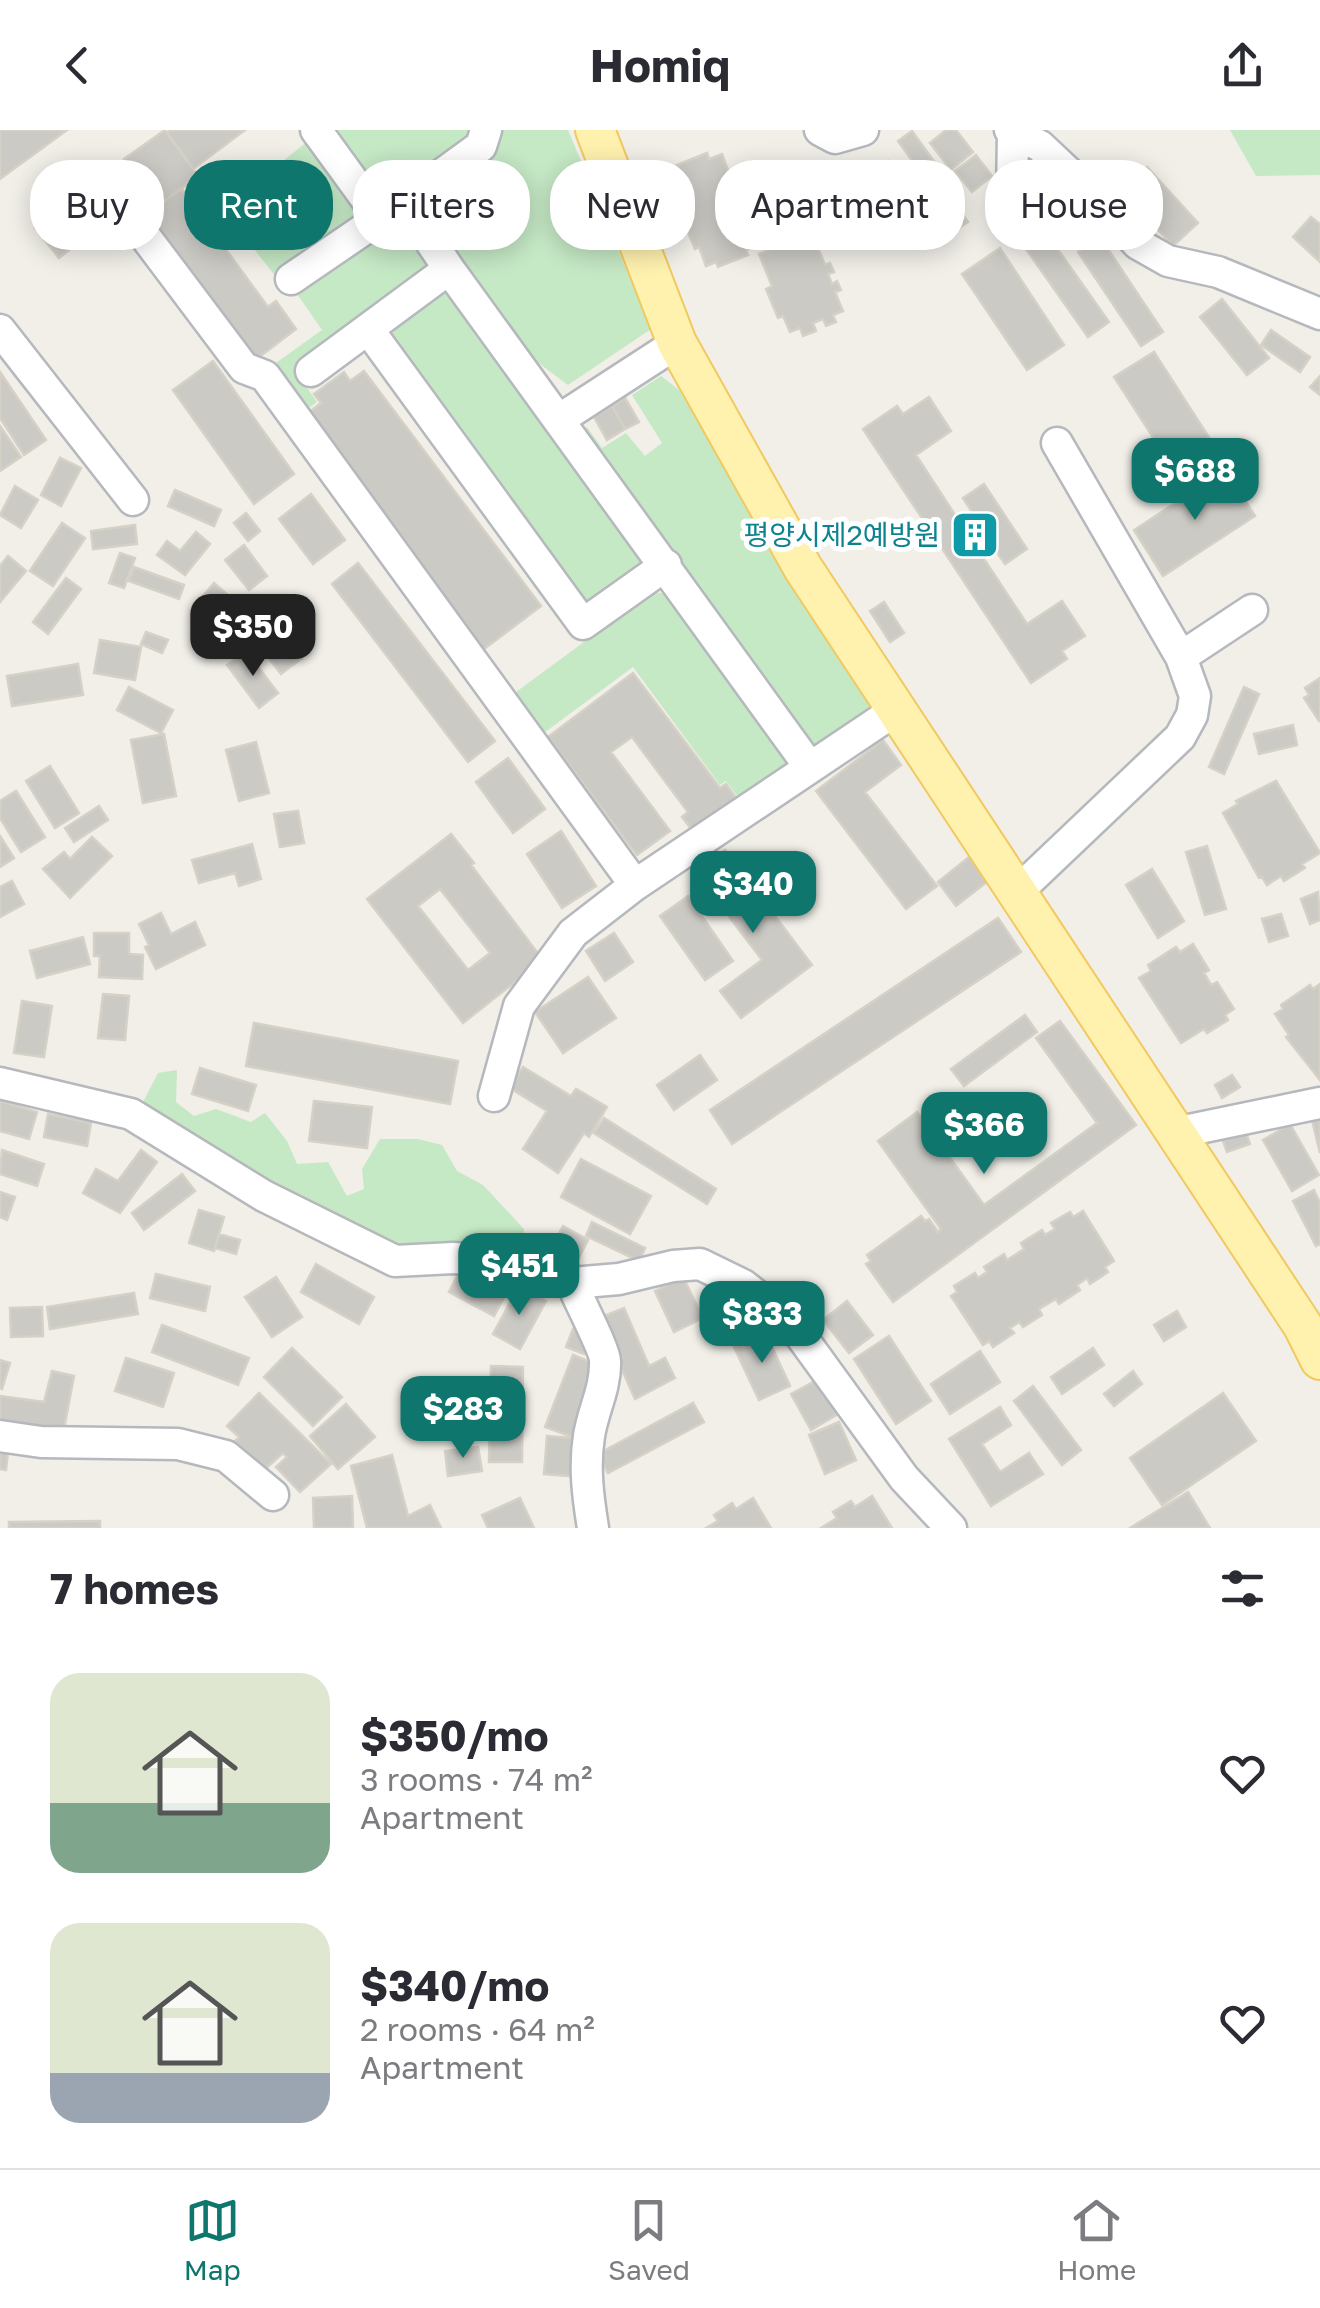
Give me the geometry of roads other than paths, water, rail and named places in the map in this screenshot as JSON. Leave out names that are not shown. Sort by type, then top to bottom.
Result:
[{"type":"main road","points":[[595,130],[677,343],[804,568],[1303,1326],[1320,1360]]},
{"type":"street","points":[[462,160],[481,146],[486,130]]},
{"type":"street","points":[[820,130],[835,138],[863,130]]},
{"type":"street","points":[[1012,160],[1012,130],[1040,146],[1138,244],[1168,262],[1218,272],[1320,314]]},
{"type":"street","points":[[307,131],[353,174]]},
{"type":"street","points":[[291,279],[353,237]]},
{"type":"street","points":[[155,250],[244,368],[265,376],[636,885]]},
{"type":"street","points":[[431,250],[449,269],[560,419],[809,766]]},
{"type":"street","points":[[310,371],[449,269]]},
{"type":"street","points":[[368,329],[583,624],[666,565]]},
{"type":"street","points":[[0,330],[132,500]]},
{"type":"street","points":[[560,419],[677,343]]},
{"type":"street","points":[[1017,892],[1180,737],[1192,715],[1195,696],[1181,657],[1057,443]]},
{"type":"street","points":[[1181,657],[1252,610]]},
{"type":"street","points":[[494,1096],[519,1006],[573,934],[636,885],[896,710]]},
{"type":"street","points":[[0,1083],[130,1114],[264,1196],[395,1261],[454,1258],[519,1262],[572,1284],[700,1264],[743,1285],[790,1320],[904,1478],[951,1528]]},
{"type":"street","points":[[1175,1133],[1320,1103]]},
{"type":"street","points":[[572,1284],[606,1356],[604,1387],[589,1434],[586,1484],[593,1528]]},
{"type":"street","points":[[0,1436],[41,1442],[178,1444],[226,1456],[273,1495]]},
{"type":"place","name":"평양시제2예방원","points":[[975,535]]}]
